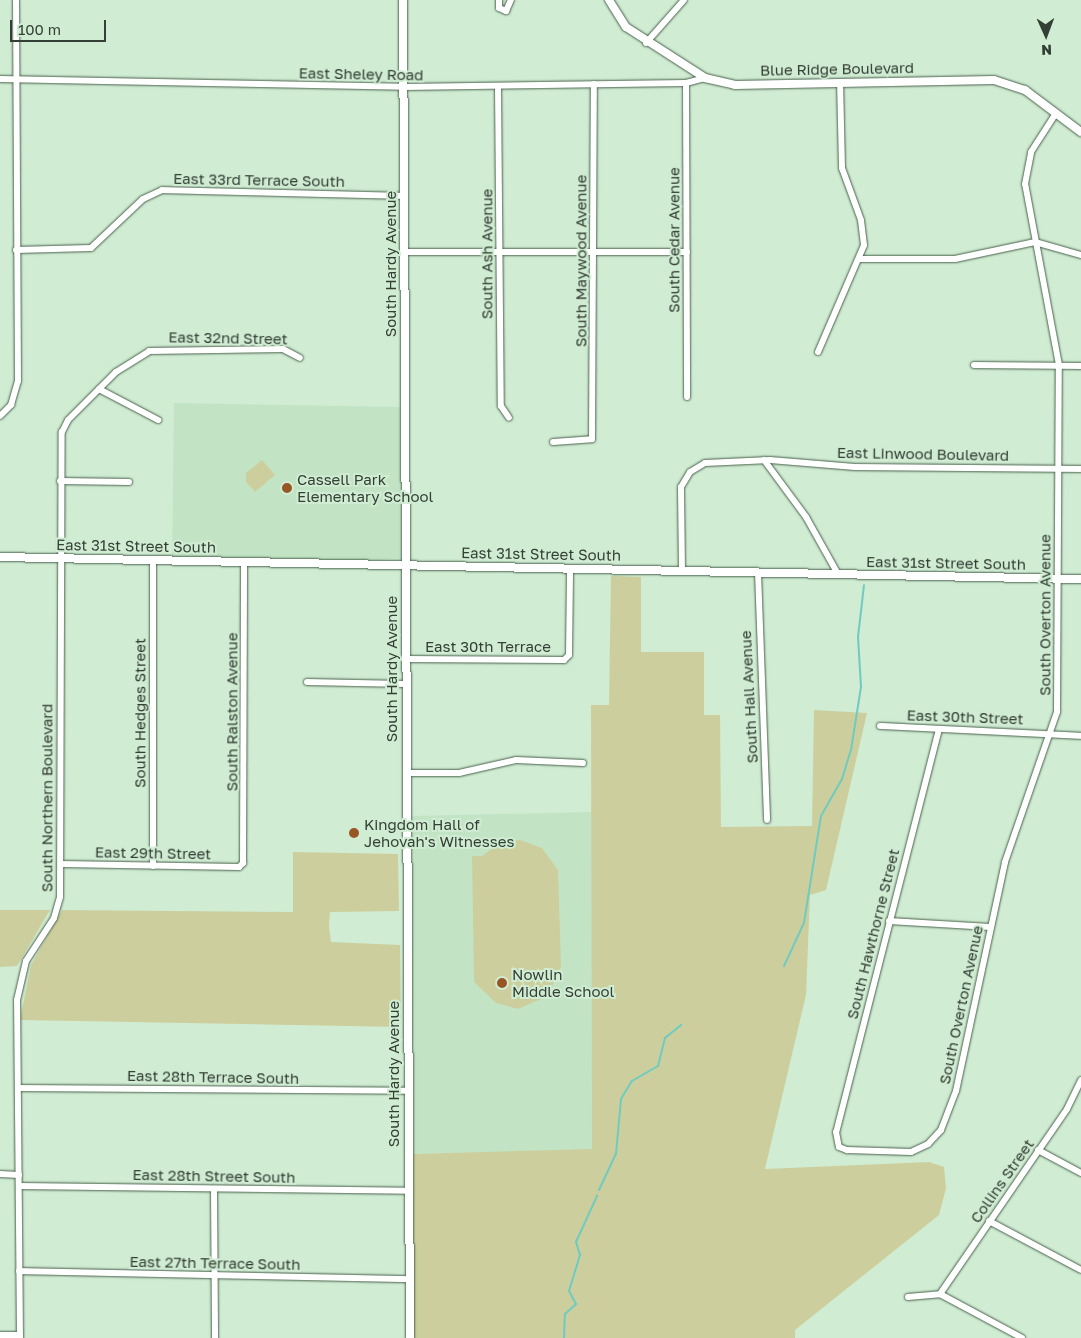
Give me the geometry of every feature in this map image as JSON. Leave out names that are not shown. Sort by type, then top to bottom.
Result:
[{"type":"street","points":[[0,416],[11,405],[18,381],[16,0]]},
{"type":"street","name":"South Hardy Avenue","points":[[403,0],[405,684],[410,1338]]},
{"type":"street","points":[[499,0],[504,11],[511,8],[511,0]]},
{"type":"street","name":"Blue Ridge Boulevard","points":[[609,0],[626,27],[646,43],[705,78],[735,85],[994,80],[1025,90],[1081,132]]},
{"type":"street","points":[[646,43],[684,0]]},
{"type":"street","name":"East Sheley Road","points":[[15,79],[404,87],[498,87],[686,83],[705,78]]},
{"type":"street","points":[[0,79],[15,79]]},
{"type":"street","points":[[818,352],[860,259],[864,236],[840,152],[840,82]]},
{"type":"street","name":"South Cedar Avenue","points":[[686,83],[687,397]]},
{"type":"street","name":"South Maywood Avenue","points":[[553,442],[592,438],[594,84]]},
{"type":"street","name":"South Ash Avenue","points":[[498,87],[501,406],[509,418]]},
{"type":"street","name":"South Overton Avenue","points":[[933,1140],[956,1091],[990,927],[1016,824],[1049,732],[1060,693],[1057,579],[1058,365],[1036,242],[1026,204],[1027,165],[1038,136],[1056,113]]},
{"type":"street","name":"East 33rd Terrace South","points":[[16,250],[91,248],[143,199],[162,190],[404,196]]},
{"type":"street","points":[[860,259],[955,260],[1036,242],[1081,255]]},
{"type":"street","points":[[404,252],[687,252]]},
{"type":"street","name":"East 32nd Street","points":[[153,350],[283,349],[300,358]]},
{"type":"street","name":"South Northern Boulevard","points":[[20,1337],[18,986],[26,962],[54,918],[60,897],[60,481],[62,432],[99,389],[130,362],[153,350]]},
{"type":"street","points":[[974,365],[1081,366]]},
{"type":"street","points":[[99,389],[158,420]]},
{"type":"street","points":[[764,460],[806,517],[838,574]]},
{"type":"street","name":"East Linwood Boulevard","points":[[682,571],[680,496],[685,479],[706,462],[764,460],[855,467],[1081,469]]},
{"type":"street","points":[[60,481],[129,482]]},
{"type":"street","name":"East 31st Street South","points":[[0,557],[1081,579]]},
{"type":"street","name":"South Hedges Street","points":[[153,560],[153,866]]},
{"type":"street","name":"South Ralston Avenue","points":[[243,863],[244,562]]},
{"type":"street","name":"East 30th Terrace","points":[[405,659],[564,660],[569,655],[570,568]]},
{"type":"street","name":"South Hall Avenue","points":[[758,572],[767,820]]},
{"type":"street","points":[[306,682],[405,684]]},
{"type":"street","name":"East 30th Street","points":[[880,726],[1049,732],[1081,736]]},
{"type":"street","name":"South Hawthorne Street","points":[[933,1140],[902,1153],[856,1152],[838,1145],[836,1132],[939,729]]},
{"type":"street","points":[[407,773],[459,773],[516,760],[583,763]]},
{"type":"street","name":"East 29th Street","points":[[61,864],[239,867],[243,863]]},
{"type":"street","points":[[889,921],[990,927]]},
{"type":"street","name":"Collins Street","points":[[940,1294],[1038,1150],[1081,1080]]},
{"type":"street","name":"East 28th Terrace South","points":[[18,1088],[408,1091]]},
{"type":"street","points":[[1038,1150],[1081,1173]]},
{"type":"street","points":[[0,1174],[19,1174]]},
{"type":"street","name":"East 28th Street South","points":[[19,1186],[409,1191]]},
{"type":"street","points":[[214,1188],[215,1338]]},
{"type":"street","points":[[989,1221],[1081,1270]]},
{"type":"street","name":"East 27th Terrace South","points":[[19,1271],[410,1279]]},
{"type":"street","points":[[908,1297],[940,1294],[1022,1338]]},
{"type":"street","points":[[0,1335],[20,1337]]},
{"type":"shaded area","name":"Cassell Park Elementary School","points":[[174,403],[402,407],[401,558],[361,561],[172,557]]},
{"type":"shaded area","points":[[262,460],[275,475],[255,492],[246,482],[246,473]]},
{"type":"shaded area","points":[[611,576],[641,577],[641,652],[704,652],[704,715],[720,715],[721,827],[812,826],[814,710],[867,713],[826,890],[810,895],[806,995],[765,1169],[929,1162],[944,1167],[946,1188],[939,1215],[795,1330],[795,1338],[413,1338],[413,1154],[592,1149],[591,705],[609,705]]},
{"type":"shaded area","name":"Nowlin Middle School","points":[[593,812],[592,1150],[413,1154],[412,816]]},
{"type":"shaded area","points":[[520,840],[542,848],[558,870],[561,966],[548,996],[518,1009],[496,1003],[474,982],[472,856],[482,856],[501,842]]},
{"type":"shaded area","points":[[293,852],[398,854],[399,911],[330,912],[329,926],[331,942],[400,945],[401,1027],[20,1020],[31,965],[62,910],[293,912]]},
{"type":"shaded area","points":[[0,910],[50,910],[17,966],[0,967]]},
{"type":"waterway","points":[[784,966],[804,923],[821,816],[842,779],[851,750],[861,687],[858,637],[864,585]]},
{"type":"waterway","points":[[599,1190],[616,1154],[621,1099],[632,1081],[658,1066],[665,1038],[681,1025]]},
{"type":"waterway","points":[[564,1338],[565,1314],[576,1304],[569,1291],[580,1255],[576,1242],[597,1196]]},
{"type":"place","name":"Cassell Park Elementary School","points":[[287,488]]},
{"type":"place","name":"Kingdom Hall of Jehovah's Witnesses","points":[[354,833]]},
{"type":"place","name":"Nowlin Middle School","points":[[502,983]]}]
